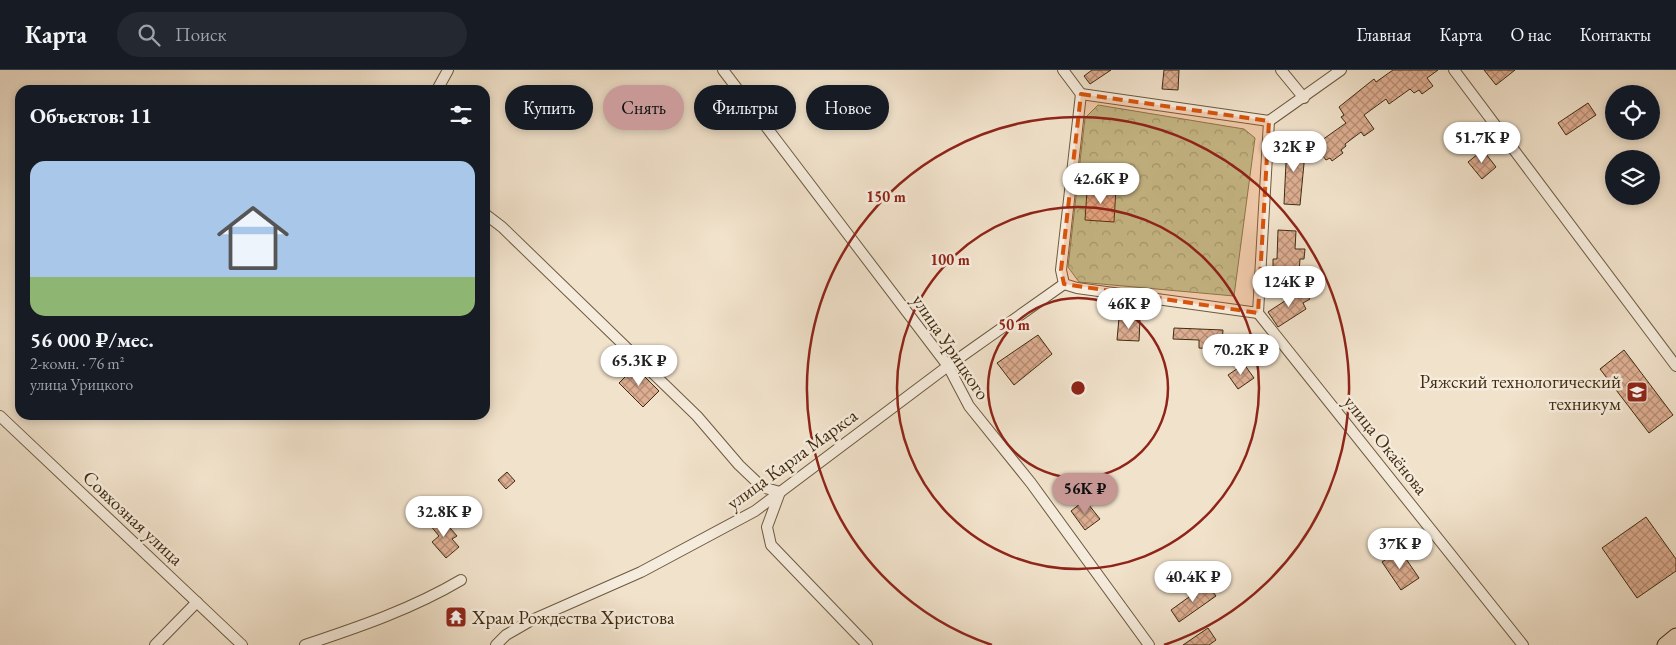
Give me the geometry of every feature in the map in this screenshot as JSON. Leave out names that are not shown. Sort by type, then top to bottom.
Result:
[{"type":"main road","points":[[1665,645],[1676,636]]},
{"type":"street","points":[[440,85],[448,70]]},
{"type":"street","name":"улица Урицкого","points":[[723,70],[948,366],[969,406],[1031,483],[1149,645]]},
{"type":"street","points":[[1063,70],[1081,94],[1062,270],[1064,284],[1086,289],[1258,313],[1269,121]]},
{"type":"street","points":[[1282,70],[1304,98]]},
{"type":"street","points":[[1081,94],[1269,121],[1341,70]]},
{"type":"street","points":[[1454,70],[1676,366]]},
{"type":"street","points":[[490,218],[509,233],[697,416],[739,465],[762,487],[780,492],[767,527],[767,537],[771,545],[867,645]]},
{"type":"street","name":"улица Карла Маркса","points":[[496,645],[506,635],[532,620],[641,572],[756,511],[948,366],[1064,284]]},
{"type":"street","name":"улица Окаёнова","points":[[1258,313],[1524,645]]},
{"type":"street","name":"Совхозная улица","points":[[0,416],[242,645]]},
{"type":"street","points":[[305,645],[384,618],[432,598],[461,580]]},
{"type":"street","points":[[155,645],[197,602]]},
{"type":"highlighted area","points":[[1081,94],[1269,121],[1258,313],[1064,284],[1061,270]]},
{"type":"green space","points":[[1098,105],[1244,129],[1255,138],[1234,296],[1079,282],[1068,267],[1085,118]]},
{"type":"building","points":[[1092,70],[1111,70],[1090,84],[1084,76]]},
{"type":"building","points":[[1164,70],[1179,70],[1178,90],[1162,89]]},
{"type":"building","points":[[1393,70],[1438,70],[1427,78],[1433,86],[1422,94],[1419,90],[1414,93],[1410,89],[1389,104],[1386,99],[1364,115],[1374,129],[1364,136],[1361,132],[1345,144],[1346,146],[1341,150],[1343,153],[1332,161],[1330,158],[1326,160],[1315,145],[1346,123],[1341,117],[1344,115],[1339,107],[1374,79],[1376,82]]},
{"type":"building","points":[[1484,70],[1515,70],[1496,85]]},
{"type":"building","points":[[1588,103],[1596,115],[1566,135],[1558,123]]},
{"type":"building","points":[[1287,142],[1306,143],[1300,205],[1284,204]]},
{"type":"building","points":[[1483,150],[1496,167],[1482,179],[1468,162]]},
{"type":"building","points":[[1102,187],[1116,188],[1114,222],[1085,220],[1087,191],[1102,192]]},
{"type":"building","points":[[1278,230],[1296,231],[1295,249],[1305,249],[1304,259],[1300,259],[1299,272],[1273,270],[1273,259],[1277,259]]},
{"type":"building","points":[[1303,289],[1310,299],[1303,303],[1306,309],[1278,327],[1268,312]]},
{"type":"building","points":[[1119,318],[1140,319],[1139,341],[1117,340]]},
{"type":"building","points":[[1174,328],[1223,330],[1222,343],[1213,342],[1213,349],[1199,348],[1199,340],[1173,339]]},
{"type":"building","points":[[1038,335],[1052,354],[1014,385],[997,363]]},
{"type":"building","name":"Ряжский технологический техникум","points":[[1624,350],[1673,415],[1649,433],[1600,369]]},
{"type":"building","points":[[1244,364],[1254,378],[1238,389],[1228,375]]},
{"type":"building","points":[[635,367],[659,391],[643,407],[619,383]]},
{"type":"building","points":[[507,472],[515,481],[506,489],[498,480]]},
{"type":"building","points":[[1085,500],[1100,519],[1085,530],[1071,511]]},
{"type":"building","points":[[440,516],[457,536],[452,539],[459,547],[446,558],[432,542],[439,536],[430,525]]},
{"type":"building","points":[[1646,517],[1676,559],[1676,571],[1637,598],[1602,548]]},
{"type":"building","points":[[1400,550],[1419,578],[1401,590],[1382,562]]},
{"type":"building","points":[[1207,584],[1216,596],[1179,622],[1171,610]]},
{"type":"building","points":[[1208,628],[1216,640],[1209,645],[1183,645]]},
{"type":"place","name":"Ряжский технологический техникум","points":[[1637,392]]},
{"type":"place","name":"Храм Рождества Христова","points":[[456,617]]}]
